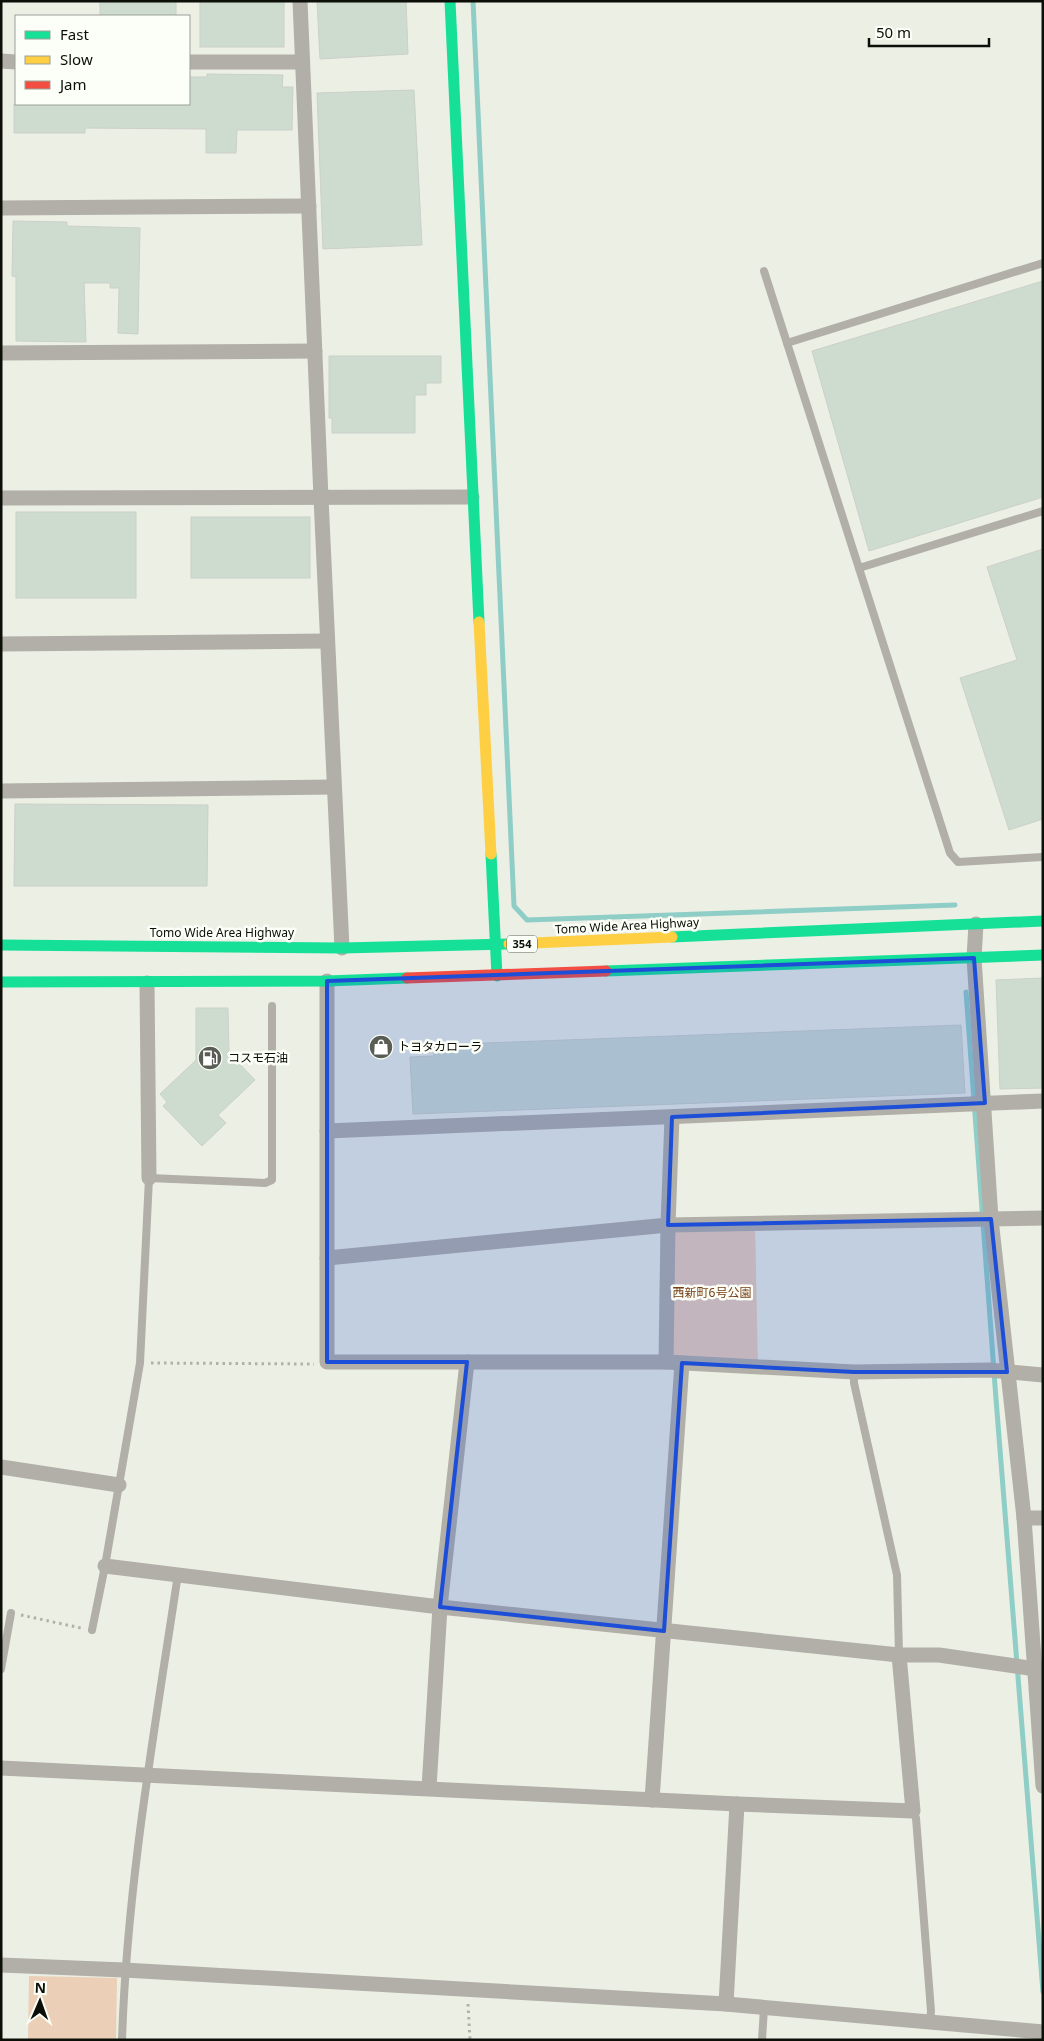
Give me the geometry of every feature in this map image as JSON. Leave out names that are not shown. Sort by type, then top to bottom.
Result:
[{"type":"main road","points":[[450,1],[472,497],[497,976]]},
{"type":"main road","name":"Tomo Wide Area Highway","points":[[1,945],[342,948],[496,945],[1043,921]]},
{"type":"main road","points":[[1,982],[327,981],[1043,955]]},
{"type":"street","points":[[300,1],[342,948]]},
{"type":"street","points":[[1,62],[15,62]]},
{"type":"street","points":[[190,62],[302,62]]},
{"type":"street","points":[[1,208],[309,206]]},
{"type":"street","points":[[1,353],[315,351]]},
{"type":"street","points":[[1,498],[472,497]]},
{"type":"street","points":[[1,644],[327,641]]},
{"type":"street","points":[[1,791],[334,787]]},
{"type":"street","points":[[976,924],[974,958],[991,1219],[1039,1670],[1043,1786]]},
{"type":"street","points":[[327,981],[327,1362],[666,1362],[854,1372],[989,1370],[1043,1375]]},
{"type":"street","points":[[147,983],[149,1178]]},
{"type":"street","points":[[327,1131],[1043,1101]]},
{"type":"street","points":[[666,1362],[672,1117]]},
{"type":"street","points":[[327,1258],[668,1224],[1043,1218]]},
{"type":"street","points":[[429,1788],[440,1607],[467,1362]]},
{"type":"street","points":[[652,1800],[682,1363]]},
{"type":"street","points":[[1,1467],[119,1485]]},
{"type":"street","points":[[1024,1518],[1043,1518]]},
{"type":"street","points":[[105,1566],[440,1607],[664,1631],[899,1655],[940,1655],[1039,1670]]},
{"type":"street","points":[[1,1768],[913,1811],[899,1655]]},
{"type":"street","points":[[726,2004],[737,1804]]},
{"type":"street","points":[[1,1965],[124,1970],[726,2004],[1040,2032]]},
{"type":"lane","points":[[787,343],[1043,263]]},
{"type":"lane","points":[[764,271],[950,853],[958,862],[1043,858]]},
{"type":"lane","points":[[859,568],[1043,511]]},
{"type":"lane","points":[[92,1630],[140,1363],[149,1178],[266,1183],[272,1180],[272,1006]]},
{"type":"lane","points":[[854,1372],[854,1382],[897,1575],[899,1655]]},
{"type":"lane","points":[[122,2040],[124,1970],[148,1775],[178,1574]]},
{"type":"lane","points":[[1,1669],[11,1613]]},
{"type":"lane","points":[[913,1811],[916,1818],[931,2011],[930,2023]]},
{"type":"lane","points":[[762,2040],[764,2008]]},
{"type":"path","points":[[140,1363],[311,1364],[327,1362]]},
{"type":"path","points":[[11,1613],[92,1630]]},
{"type":"path","points":[[467,1989],[470,2040]]},
{"type":"highlighted area","points":[[974,958],[985,1103],[672,1117],[668,1225],[991,1219],[1007,1372],[854,1372],[682,1363],[664,1631],[440,1607],[467,1362],[327,1362],[327,981]]},
{"type":"green space","name":"西新町6号公園","points":[[755,1223],[758,1367],[666,1362],[668,1225]]},
{"type":"green space","points":[[29,1976],[117,1978],[116,2040],[28,2040]]},
{"type":"building","points":[[100,1],[176,1],[176,15],[100,15]]},
{"type":"building","points":[[200,1],[284,1],[284,47],[200,47]]},
{"type":"building","points":[[317,1],[406,1],[408,54],[320,59]]},
{"type":"building","points":[[207,74],[283,75],[282,87],[293,87],[292,130],[237,130],[236,153],[206,153],[206,129],[85,128],[85,133],[14,133],[14,104],[190,105],[190,77],[207,77]]},
{"type":"building","points":[[414,90],[422,245],[323,249],[317,93]]},
{"type":"building","points":[[13,221],[67,222],[67,226],[140,228],[138,334],[118,333],[119,288],[110,288],[110,283],[84,283],[86,342],[16,341],[16,277],[12,276]]},
{"type":"building","points":[[1043,281],[1043,497],[869,551],[812,351]]},
{"type":"building","points":[[329,356],[441,356],[441,383],[426,383],[426,395],[415,395],[415,433],[332,433],[332,418],[329,418]]},
{"type":"building","points":[[16,512],[136,512],[136,598],[16,598]]},
{"type":"building","points":[[191,517],[310,517],[310,578],[191,578]]},
{"type":"building","points":[[1043,549],[1043,819],[1009,830],[960,678],[1017,660],[987,567]]},
{"type":"building","points":[[15,804],[208,805],[207,886],[14,886]]},
{"type":"building","points":[[1043,978],[1043,1088],[1000,1089],[996,980]]},
{"type":"building","points":[[196,1008],[228,1008],[229,1053],[255,1080],[218,1115],[226,1123],[202,1146],[163,1106],[167,1102],[160,1094],[196,1060]]},
{"type":"building","points":[[961,1025],[965,1093],[413,1114],[410,1057],[434,1056],[434,1045]]},
{"type":"waterway","points":[[473,1],[514,906],[527,920],[955,905]]},
{"type":"waterway","points":[[966,992],[1043,1992]]},
{"type":"traffic: fast","points":[[450,1],[479,622]]},
{"type":"traffic: fast","points":[[491,854],[497,976]]},
{"type":"traffic: fast","points":[[672,937],[1043,921]]},
{"type":"traffic: fast","points":[[1,945],[342,948],[509,944]]},
{"type":"traffic: fast","points":[[606,971],[1043,955]]},
{"type":"traffic: fast","points":[[1,982],[327,981],[407,978]]},
{"type":"traffic: slow","points":[[479,622],[491,854]]},
{"type":"traffic: slow","points":[[509,944],[672,937]]},
{"type":"traffic: jam","points":[[407,978],[606,971]]},
{"type":"place","name":"トヨタカローラ","points":[[381,1047]]},
{"type":"place","name":"コスモ石油","points":[[210,1058]]}]
